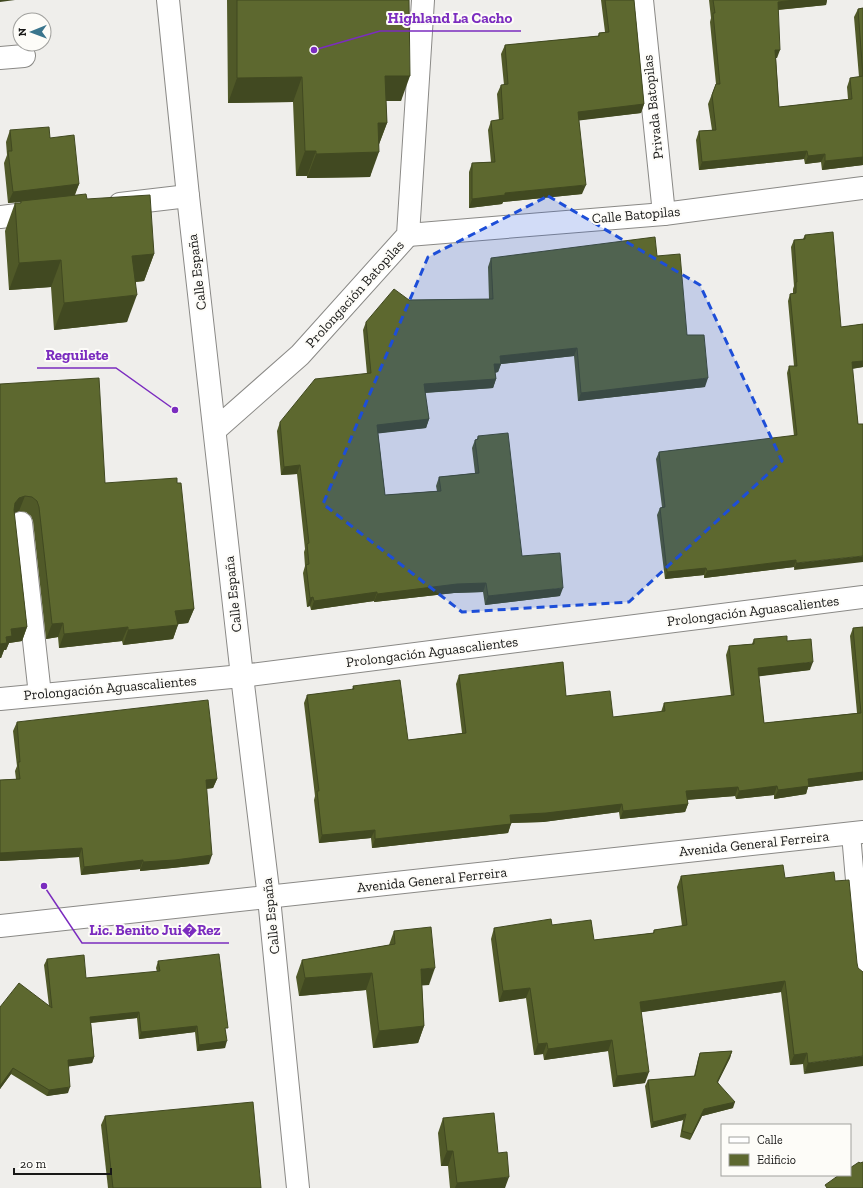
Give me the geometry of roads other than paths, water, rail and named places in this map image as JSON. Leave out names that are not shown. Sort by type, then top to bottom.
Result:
[{"type":"street","name":"Calle España","points":[[168,0],[188,196],[242,676],[269,898],[298,1188]]},
{"type":"street","name":"Prolongación Batopilas","points":[[215,430],[300,355],[408,235],[423,0]]},
{"type":"street","name":"Privada Batopilas","points":[[642,0],[664,214]]},
{"type":"street","points":[[0,58],[24,56]]},
{"type":"street","name":"Calle Batopilas","points":[[408,235],[664,214],[863,188]]},
{"type":"street","points":[[102,206],[188,196]]},
{"type":"street","points":[[0,217],[63,210]]},
{"type":"street","points":[[21,524],[40,695]]},
{"type":"street","name":"Prolongación Aguascalientes","points":[[0,699],[242,676],[863,597]]},
{"type":"street","name":"Avenida General Ferreira","points":[[0,926],[857,833]]},
{"type":"lane","points":[[857,833],[863,973]]},
{"type":"place","name":"Highland La Cacho","points":[[314,50]]},
{"type":"place","name":"Reguilete","points":[[175,410]]},
{"type":"place","name":"Lic. Benito Jui�Rez","points":[[44,886]]}]
